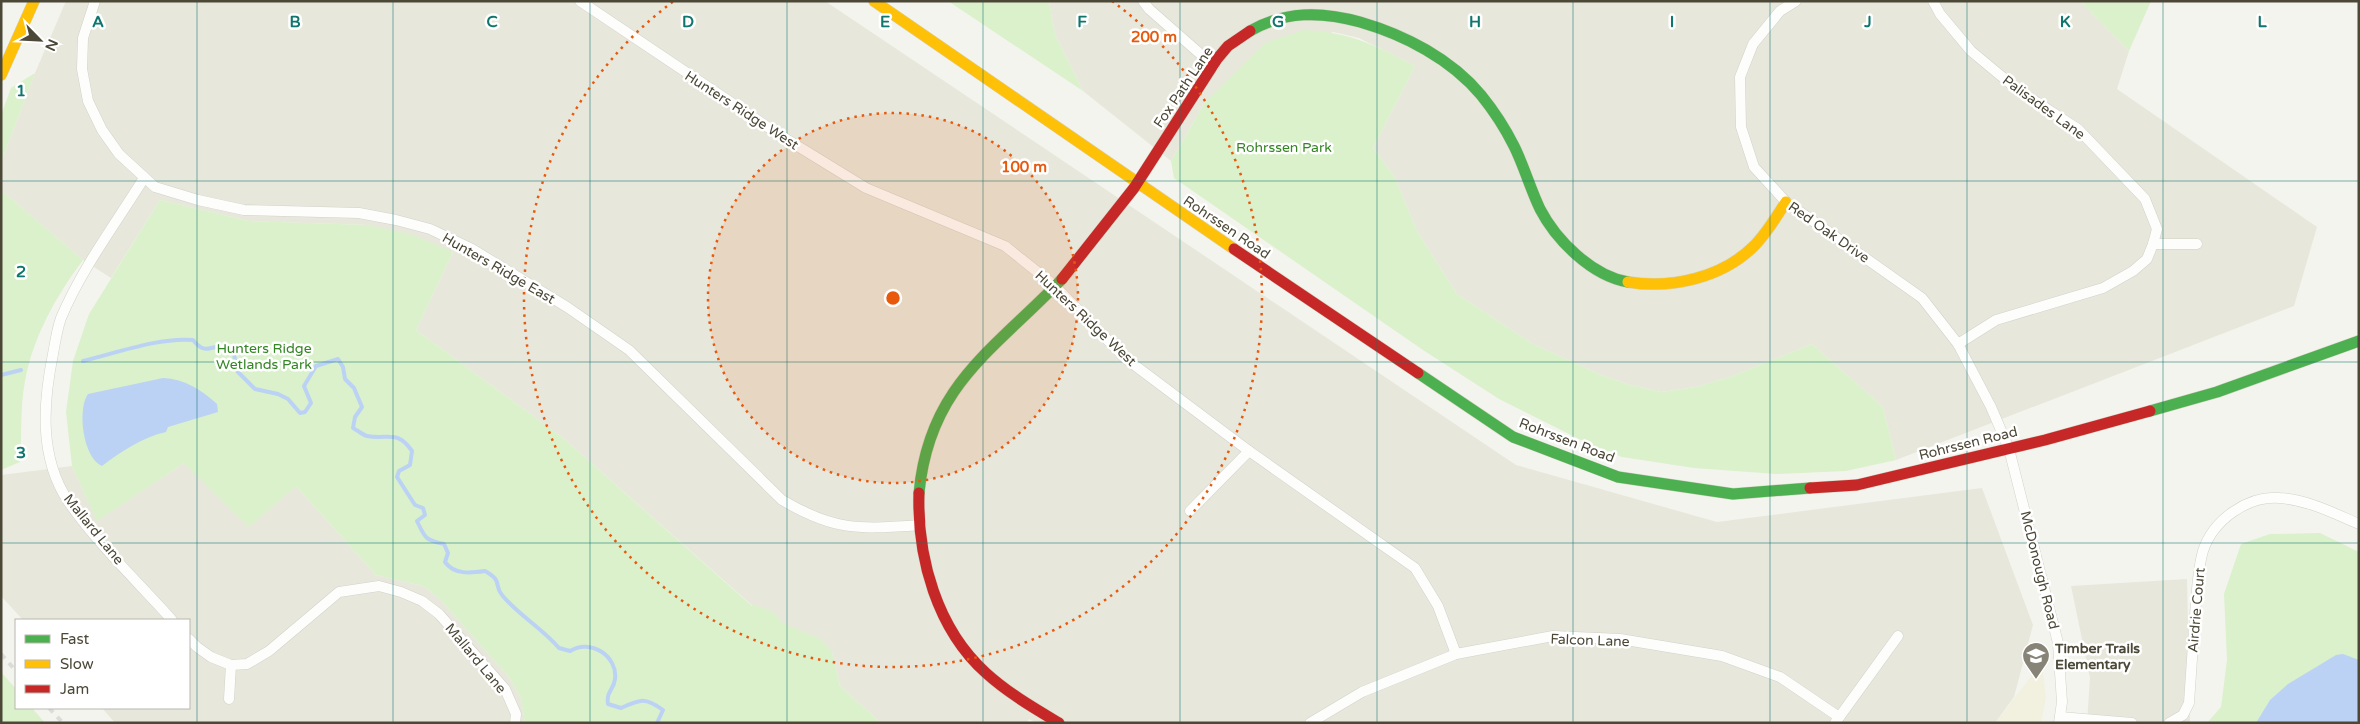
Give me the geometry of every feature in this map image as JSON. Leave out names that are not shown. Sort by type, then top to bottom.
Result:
[{"type":"street","points":[[1,74],[34,1]]},
{"type":"street","name":"Hunters Ridge East","points":[[95,1],[83,38],[82,69],[88,101],[102,130],[114,146],[155,187],[198,200],[244,210],[359,213],[430,229],[472,249],[567,308],[628,350],[776,494],[796,508],[828,523],[849,527],[921,525]]},
{"type":"street","name":"Hunters Ridge West","points":[[580,1],[778,134],[858,183],[1005,246],[1055,286],[1125,358],[1249,451],[1415,568],[1438,606],[1456,654]]},
{"type":"street","name":"Rohrssen Road","points":[[874,1],[1136,184],[1513,437],[1618,477],[1733,494],[1857,485],[2009,448],[2217,392],[2359,341]]},
{"type":"street","points":[[1143,1],[1149,9],[1214,66]]},
{"type":"street","name":"Red Oak Drive","points":[[1796,1],[1780,11],[1753,44],[1740,77],[1741,127],[1754,167],[1786,202],[1922,298],[1958,344],[1991,407],[2009,448]]},
{"type":"street","name":"Palisades Lane","points":[[1933,1],[1940,14],[1970,50],[2018,90],[2078,129],[2145,199],[2157,229],[2153,244]]},
{"type":"street","name":"Fox Path Lane","points":[[1059,723],[1023,702],[990,677],[966,652],[950,631],[933,592],[921,525],[920,482],[927,445],[942,409],[972,365],[1055,286],[1136,184],[1229,46],[1259,26],[1298,14],[1339,16],[1385,30],[1423,47],[1457,72],[1478,91],[1512,144],[1545,217],[1568,245],[1598,270],[1621,281],[1651,284],[1686,283],[1714,273],[1745,255],[1761,238],[1786,202]]},
{"type":"street","name":"Mallard Lane","points":[[144,178],[73,293],[60,320],[48,376],[45,406],[46,439],[53,471],[68,500],[86,524],[171,619]]},
{"type":"street","points":[[1958,344],[1996,320],[2103,288],[2133,271],[2147,259],[2153,244],[2197,244]]},
{"type":"street","name":"McDonough Road","points":[[2009,448],[2058,643],[2062,702],[2059,720]]},
{"type":"street","points":[[1190,512],[1249,451]]},
{"type":"street","name":"Airdrie Court","points":[[2168,723],[2183,715],[2189,702],[2198,572],[2204,548],[2218,526],[2236,509],[2256,500],[2279,497],[2316,505],[2359,524]]},
{"type":"street","name":"Mallard Lane","points":[[231,665],[247,664],[269,651],[338,592],[379,586],[401,592],[422,601],[439,614],[505,690],[516,714],[515,723]]},
{"type":"street","name":"Falcon Lane","points":[[1310,723],[1362,692],[1456,654],[1553,636],[1620,639],[1722,656],[1780,676],[1837,720]]},
{"type":"street","points":[[1837,720],[1898,636]]},
{"type":"street","points":[[190,639],[196,647],[211,657],[231,665],[229,699]]},
{"type":"street","points":[[2059,720],[2132,723]]},
{"type":"shaded area","points":[[66,1],[825,1],[1516,465],[1717,522],[1982,488],[2033,625],[2014,697],[1995,723],[1036,723],[1029,719],[1026,723],[881,723],[840,686],[832,652],[765,617],[563,438],[416,330],[453,252],[368,225],[249,221],[160,200],[111,278],[83,260],[1,190],[1,162],[35,73]]},
{"type":"shaded area","points":[[1049,1],[2080,1],[2129,51],[2117,89],[2317,227],[2294,306],[1896,460],[1883,407],[1812,344],[1730,377],[1696,387],[1661,392],[1630,385],[1601,375],[1533,344],[1457,294],[1418,233],[1394,176],[1373,148],[1415,66],[1359,38],[1333,32],[1205,102],[1171,161],[1083,91],[1055,35]]},
{"type":"shaded area","points":[[184,463],[296,486],[376,575],[423,586],[439,598],[509,677],[521,698],[525,723],[115,723],[103,709],[190,709],[190,619],[22,619],[1,596],[1,475],[72,466],[97,520]]},
{"type":"shaded area","points":[[2187,579],[2190,723],[2087,723],[2090,678],[2071,586]]},
{"type":"shaded area","name":"Timber Trails Elementary","points":[[2042,662],[2046,698],[2041,723],[1995,723]]},
{"type":"green space","points":[[948,1],[1049,1],[1055,35],[1083,91]]},
{"type":"green space","points":[[2080,1],[2151,1],[2129,51]]},
{"type":"green space","name":"Rohrssen Park","points":[[1304,30],[1336,34],[1362,41],[1415,66],[1373,148],[1394,176],[1418,233],[1457,294],[1533,344],[1601,375],[1630,385],[1661,392],[1696,387],[1730,377],[1812,344],[1883,407],[1896,460],[1846,471],[1776,474],[1694,468],[1622,457],[1589,444],[1499,399],[1423,350],[1174,178],[1171,161],[1205,102],[1265,43]]},
{"type":"green space","points":[[35,73],[1,162],[1,115],[11,88]]},
{"type":"green space","points":[[1,190],[83,260],[47,318],[29,365],[23,391],[20,462],[1,470]]},
{"type":"green space","name":"Hunters Ridge Wetlands Park","points":[[160,200],[249,221],[368,225],[413,235],[453,252],[416,330],[563,438],[752,606],[770,610],[778,616],[782,623],[821,639],[832,652],[840,686],[881,723],[525,723],[521,698],[509,677],[439,598],[423,586],[376,575],[296,486],[249,527],[184,463],[97,521],[72,466],[66,412],[73,361],[89,314]]},
{"type":"green space","points":[[2320,533],[2359,552],[2359,723],[2207,723],[2221,707],[2227,660],[2224,594],[2241,544],[2270,534]]},
{"type":"green space","points":[[1,672],[15,688],[15,709],[33,709],[45,723],[1,723]]},
{"type":"water","points":[[163,378],[186,383],[199,390],[217,404],[218,412],[168,427],[166,432],[149,437],[132,446],[102,466],[95,461],[86,444],[84,433],[83,410],[88,394]]},
{"type":"water","points":[[2343,654],[2359,660],[2359,723],[2256,723],[2270,700],[2288,684],[2336,655]]},
{"type":"waterway","points":[[83,361],[138,346],[167,341],[193,340],[204,349],[219,346],[234,354],[237,371],[255,389],[278,394],[288,399],[300,413],[305,412],[311,403],[304,386],[316,366],[338,359],[343,367],[345,379],[354,388],[362,407],[355,417],[353,428],[367,436],[397,438],[407,444],[412,451],[410,465],[399,471],[397,477],[415,505],[423,508],[425,515],[417,521],[424,535],[433,541],[444,544],[448,553],[445,562],[458,571],[485,571],[491,575],[496,581],[499,591],[508,602],[559,648],[570,651],[586,647],[601,651],[612,663],[615,671],[615,679],[608,696],[608,704],[621,708],[638,701],[647,701],[663,710],[657,723]]},
{"type":"waterway","points":[[1,375],[21,370]]},
{"type":"railway","points":[[1,654],[15,670]]},
{"type":"railway","points":[[50,709],[63,723]]},
{"type":"traffic: fast","points":[[1250,31],[1263,24],[1290,16],[1331,16],[1346,18],[1377,27],[1426,50],[1456,70],[1490,107],[1511,139],[1540,209],[1555,233],[1576,255],[1589,264],[1601,272],[1628,282]]},
{"type":"traffic: fast","points":[[919,493],[925,456],[936,424],[951,397],[969,372],[990,349],[1062,279]]},
{"type":"traffic: fast","points":[[2150,411],[2217,392],[2359,341]]},
{"type":"traffic: fast","points":[[1418,373],[1513,437],[1618,477],[1733,494],[1810,488]]},
{"type":"traffic: slow","points":[[1,75],[34,1]]},
{"type":"traffic: slow","points":[[874,1],[1234,249]]},
{"type":"traffic: slow","points":[[1628,282],[1644,284],[1678,282],[1695,279],[1727,266],[1741,257],[1759,241],[1786,202]]},
{"type":"traffic: jam","points":[[1062,279],[1134,188],[1217,59],[1228,46],[1250,31]]},
{"type":"traffic: jam","points":[[1234,249],[1418,373]]},
{"type":"traffic: jam","points":[[1810,488],[1857,485],[2045,440],[2150,411]]},
{"type":"traffic: jam","points":[[919,493],[919,518],[926,567],[933,591],[955,635],[969,655],[994,680],[1021,700],[1059,723]]},
{"type":"place","name":"Timber Trails Elementary","points":[[2036,680]]}]
